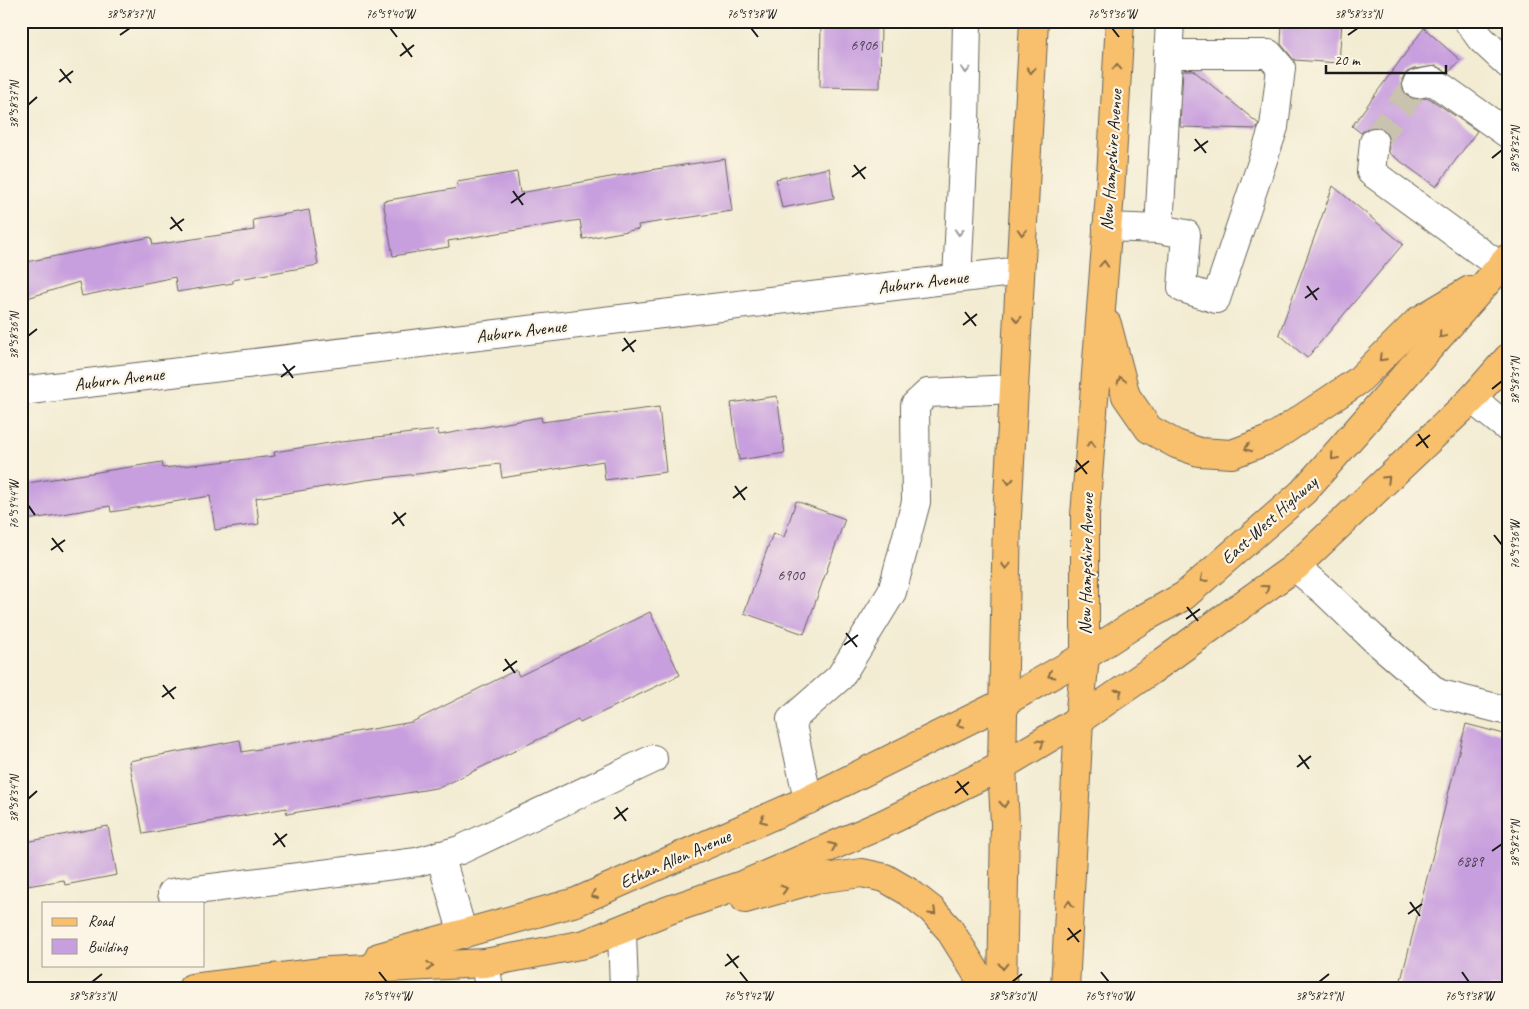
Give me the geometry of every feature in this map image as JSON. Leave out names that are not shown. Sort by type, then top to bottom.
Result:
[{"type":"main road","points":[[1002,988],[1005,824],[1002,766],[1007,517],[1034,21]]},
{"type":"main road","name":"New Hampshire Avenue","points":[[1065,988],[1079,720],[1085,656],[1085,515],[1107,226],[1120,21]]},
{"type":"main road","points":[[1101,300],[1126,396],[1149,429],[1176,444],[1199,452],[1232,454],[1271,440],[1358,382],[1418,321],[1500,268]]},
{"type":"main road","name":"East-West Highway","points":[[1003,703],[1184,596],[1303,492],[1500,268]]},
{"type":"main road","points":[[1002,766],[1079,720],[1150,672],[1295,567],[1472,399],[1508,358]]},
{"type":"main road","name":"Ethan Allen Avenue","points":[[192,988],[329,971],[576,902],[808,800],[1003,703]]},
{"type":"main road","name":"Ethan Allen Avenue","points":[[329,971],[487,976],[585,944],[669,910],[745,884],[883,824],[1002,766]]},
{"type":"main road","points":[[585,944],[816,879],[862,872],[885,878],[909,892],[932,910],[949,929],[986,988]]},
{"type":"street","points":[[956,278],[965,125],[967,21]]},
{"type":"street","points":[[1159,229],[1170,21]]},
{"type":"street","points":[[1468,21],[1481,39],[1508,64]]},
{"type":"street","points":[[1107,226],[1159,229],[1186,234],[1182,288],[1216,298],[1274,126],[1281,68],[1269,54],[1168,54]]},
{"type":"street","points":[[1417,84],[1433,81],[1508,134]]},
{"type":"street","points":[[1374,142],[1371,172],[1500,268]]},
{"type":"street","name":"Auburn Avenue","points":[[21,391],[1020,270]]},
{"type":"street","points":[[808,800],[791,720],[840,677],[892,592],[916,502],[915,405],[928,393],[1014,389]]},
{"type":"street","points":[[1472,399],[1508,428]]},
{"type":"street","points":[[1295,567],[1437,693],[1508,711]]},
{"type":"street","points":[[172,893],[417,862],[460,850],[653,759]]},
{"type":"street","points":[[440,855],[464,934]]},
{"type":"street","points":[[622,934],[624,988]]},
{"type":"building","points":[[821,21],[881,21],[880,88],[820,87]]},
{"type":"building","points":[[1282,21],[1342,21],[1339,63],[1294,60],[1281,44]]},
{"type":"building","points":[[1424,28],[1460,60],[1448,73],[1436,66],[1414,69],[1407,72],[1402,79],[1405,94],[1412,99],[1429,98],[1477,131],[1436,187],[1389,153],[1388,136],[1383,130],[1375,126],[1367,128],[1361,133],[1352,126]]},
{"type":"building","points":[[1183,70],[1193,70],[1259,124],[1257,129],[1180,127]]},
{"type":"building","points":[[725,159],[732,211],[638,225],[639,229],[583,239],[580,220],[448,241],[449,247],[393,256],[383,201],[458,188],[457,182],[517,172],[520,193]]},
{"type":"building","points":[[829,168],[834,198],[782,208],[776,179]]},
{"type":"building","points":[[1333,186],[1403,244],[1307,358],[1279,334]]},
{"type":"building","points":[[309,210],[318,265],[233,280],[233,283],[177,292],[175,277],[82,296],[79,282],[21,300],[21,263],[151,237],[153,245],[254,230],[253,220]]},
{"type":"building","points":[[777,396],[785,453],[739,460],[731,403]]},
{"type":"building","points":[[659,407],[666,472],[605,480],[603,461],[502,478],[500,464],[366,480],[256,498],[259,524],[215,530],[210,496],[111,512],[110,506],[21,521],[21,484],[162,462],[163,468],[275,456],[274,452],[342,441],[438,430],[439,435],[541,417],[542,422]]},
{"type":"building","points":[[796,501],[845,519],[804,634],[744,613],[773,533],[784,537]]},
{"type":"building","points":[[650,612],[680,675],[580,723],[578,720],[441,787],[287,814],[286,808],[143,834],[129,761],[240,740],[242,752],[412,722],[516,670],[519,676]]},
{"type":"building","points":[[1466,724],[1508,735],[1508,988],[1399,988]]},
{"type":"building","points":[[108,826],[117,875],[65,885],[64,880],[21,887],[21,843]]},
{"type":"tunnel","points":[[1374,142],[1417,84]]}]
